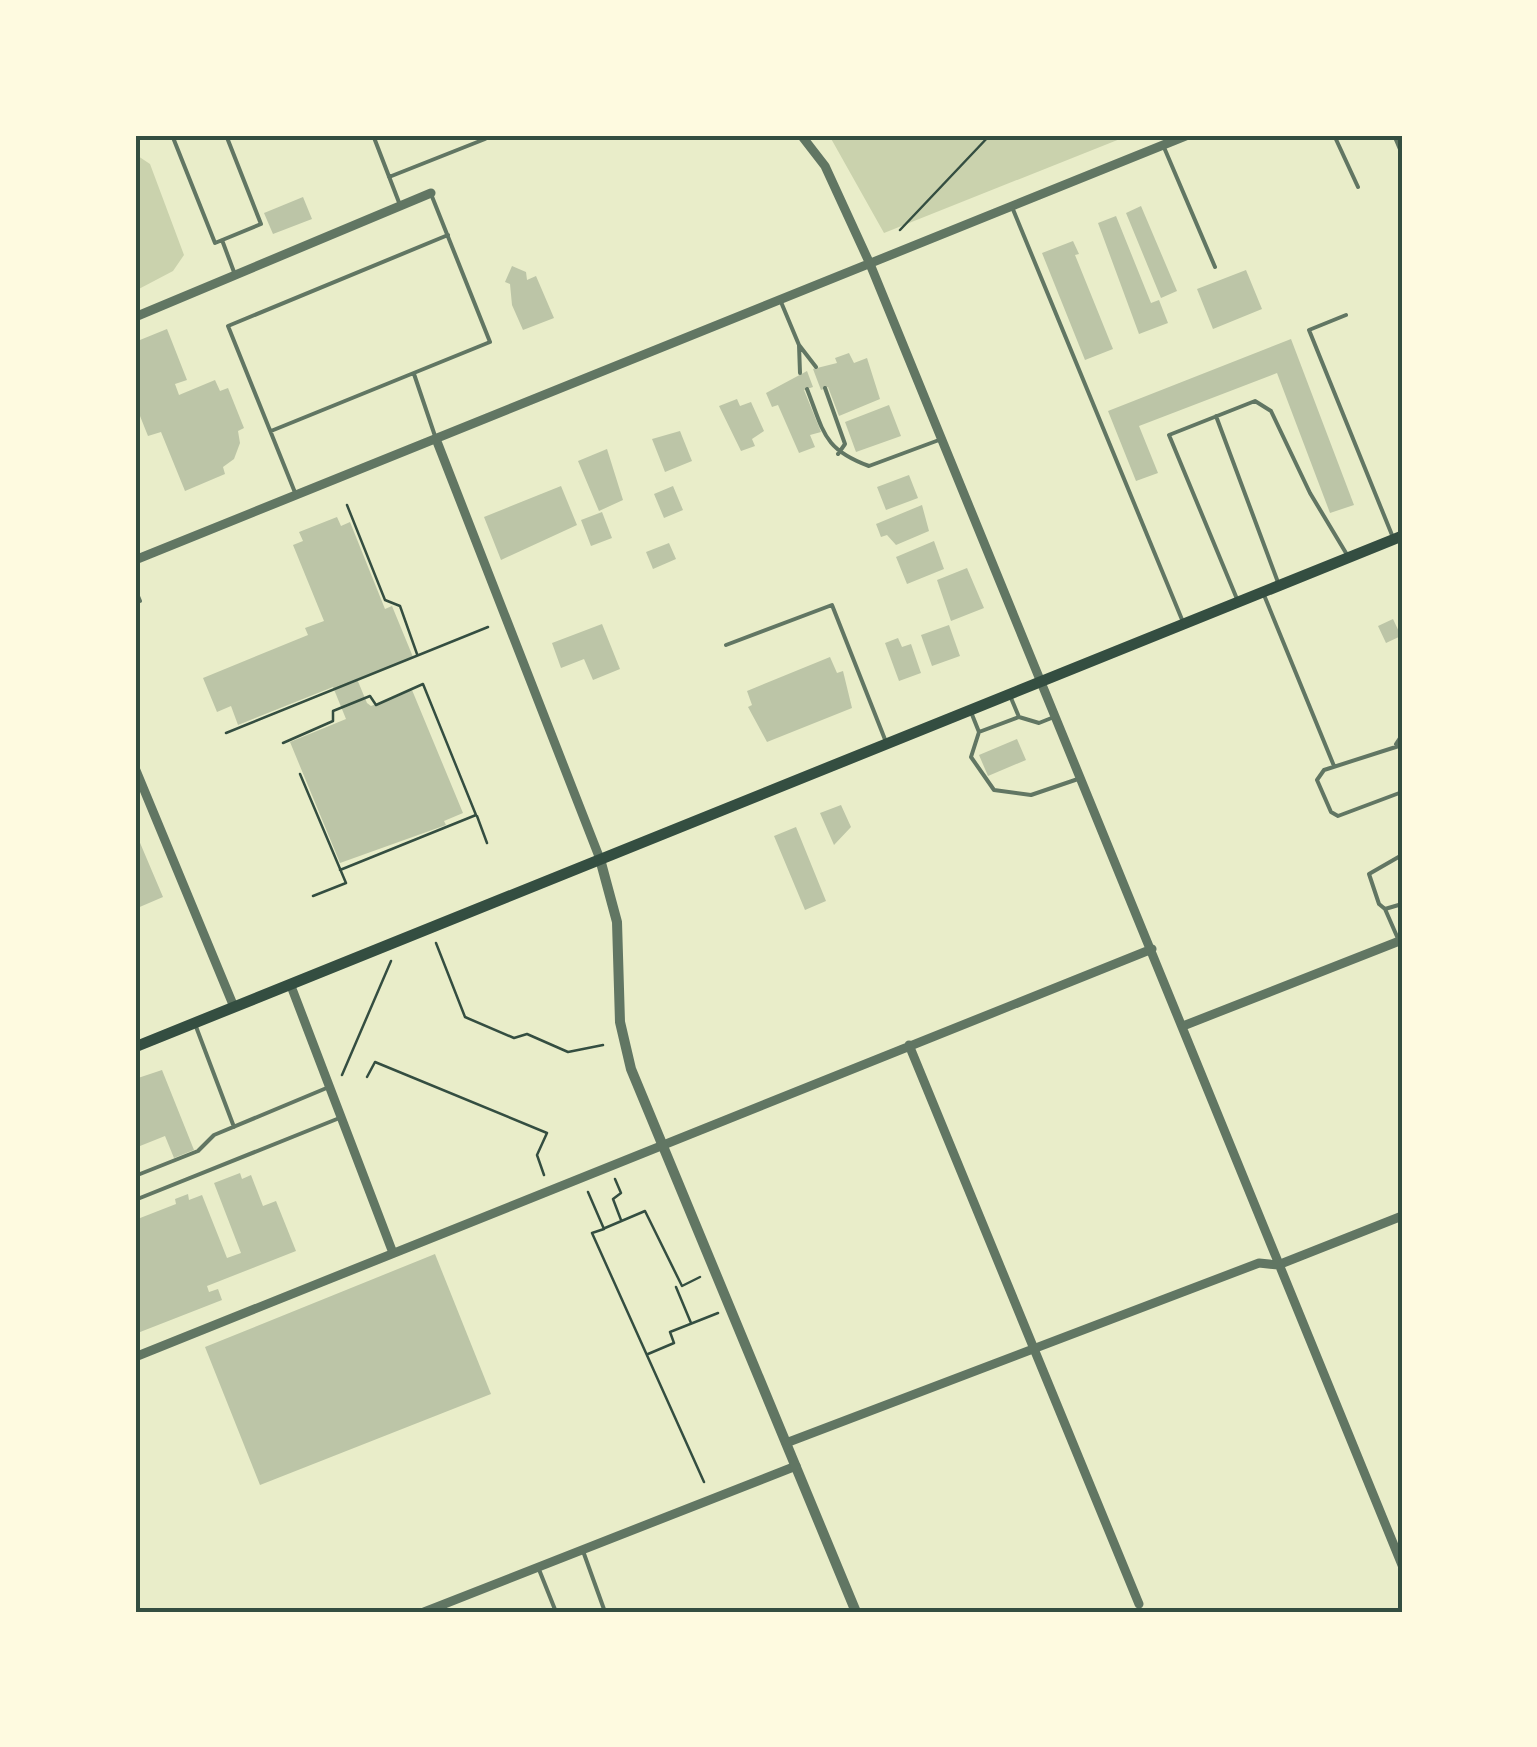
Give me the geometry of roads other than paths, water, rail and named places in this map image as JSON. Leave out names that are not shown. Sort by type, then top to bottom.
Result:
[{"type":"main road","points":[[135,1047],[290,986],[311,973],[431,930],[1040,678],[1398,538]]},
{"type":"street","points":[[800,135],[826,166],[870,264],[1402,1565]]},
{"type":"street","points":[[135,560],[1188,135]]},
{"type":"street","points":[[135,317],[431,193]]},
{"type":"street","points":[[436,439],[600,859],[616,922],[624,1048],[661,1146],[856,1612]]},
{"type":"street","points":[[135,768],[138,784],[234,1007]]},
{"type":"street","points":[[1184,1026],[1401,941]]},
{"type":"street","points":[[135,1357],[1152,950]]},
{"type":"street","points":[[290,986],[392,1254]]},
{"type":"street","points":[[909,1045],[1139,1604]]},
{"type":"street","points":[[786,1442],[1258,1264],[1278,1265],[1402,1216]]},
{"type":"street","points":[[424,1612],[796,1466]]},
{"type":"lane","points":[[172,135],[215,243],[261,224],[226,135]]},
{"type":"lane","points":[[373,135],[400,206]]},
{"type":"lane","points":[[389,177],[485,139],[484,135]]},
{"type":"lane","points":[[1334,135],[1358,188]]},
{"type":"lane","points":[[1394,135],[1402,154]]},
{"type":"lane","points":[[1163,145],[1215,266]]},
{"type":"lane","points":[[271,431],[490,342],[431,193]]},
{"type":"lane","points":[[1012,206],[1183,622]]},
{"type":"lane","points":[[296,496],[228,326],[448,235]]},
{"type":"lane","points":[[222,240],[236,276]]},
{"type":"lane","points":[[780,300],[799,345],[816,367]]},
{"type":"lane","points":[[1346,315],[1308,330],[1398,538]]},
{"type":"lane","points":[[799,345],[800,373]]},
{"type":"lane","points":[[414,374],[436,439]]},
{"type":"lane","points":[[825,388],[845,444],[838,454]]},
{"type":"lane","points":[[807,389],[830,446],[838,454],[869,466],[942,439]]},
{"type":"lane","points":[[1238,601],[1169,435],[1215,415],[1255,401],[1271,411],[1348,557]]},
{"type":"lane","points":[[1215,415],[1279,584]]},
{"type":"lane","points":[[135,589],[140,601]]},
{"type":"lane","points":[[1262,591],[1334,766]]},
{"type":"lane","points":[[726,645],[832,605],[886,742]]},
{"type":"lane","points":[[1008,692],[1019,717]]},
{"type":"lane","points":[[970,708],[980,732],[971,757],[994,790],[1031,795],[1082,778]]},
{"type":"lane","points":[[980,732],[1019,717],[1039,723],[1056,716]]},
{"type":"lane","points":[[1402,735],[1399,745],[1334,766],[1319,774],[1318,780],[1331,812],[1338,816],[1402,792]]},
{"type":"lane","points":[[1401,941],[1386,909],[1378,904],[1369,874],[1402,855]]},
{"type":"lane","points":[[1386,909],[1402,904]]},
{"type":"lane","points":[[194,1023],[234,1127]]},
{"type":"lane","points":[[135,1176],[198,1151],[214,1135],[330,1086]]},
{"type":"lane","points":[[135,1200],[342,1117]]},
{"type":"lane","points":[[583,1550],[605,1612]]},
{"type":"lane","points":[[538,1567],[556,1612]]}]
